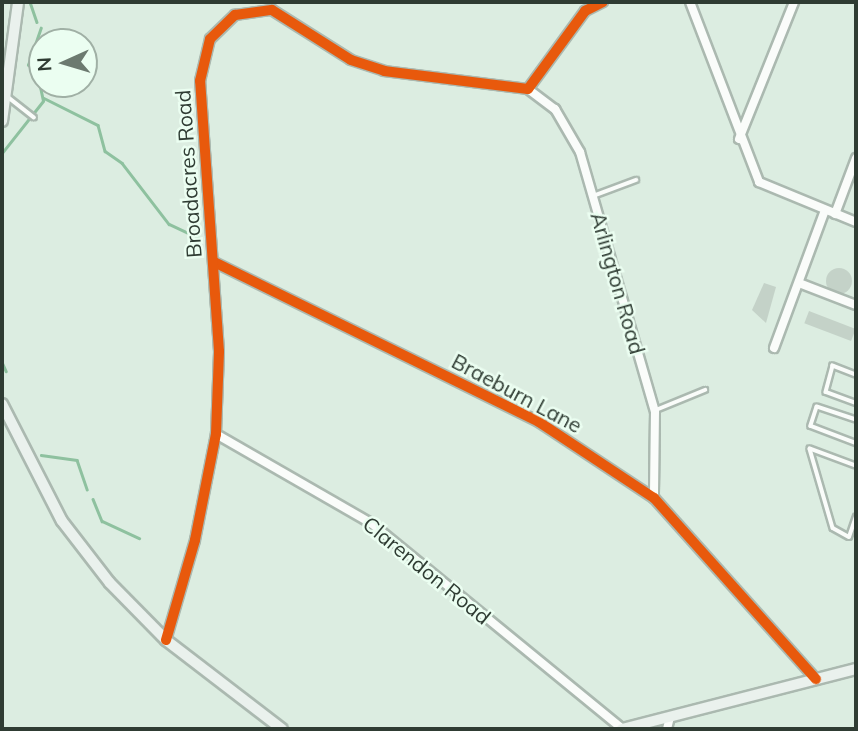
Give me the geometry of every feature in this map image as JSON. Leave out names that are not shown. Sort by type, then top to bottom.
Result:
[{"type":"street","points":[[2,121],[18,2]]},
{"type":"street","points":[[528,89],[577,20],[603,2]]},
{"type":"street","points":[[690,2],[740,139],[759,182],[856,222]]},
{"type":"street","points":[[740,139],[794,2]]},
{"type":"street","name":"Broadacres Road","points":[[166,640],[195,540],[215,434],[214,262],[200,81],[209,39],[236,15],[272,10],[352,60],[384,71],[528,89]]},
{"type":"street","name":"Arlington Road","points":[[528,89],[569,129],[593,196],[654,411],[654,498]]},
{"type":"street","points":[[835,214],[856,158]]},
{"type":"street","points":[[774,348],[825,210]]},
{"type":"street","name":"Braeburn Lane","points":[[214,262],[540,422],[654,498],[816,678]]},
{"type":"street","points":[[799,284],[856,305]]},
{"type":"street","points":[[2,404],[62,521],[110,583],[166,640],[282,729]]},
{"type":"street","name":"Clarendon Road","points":[[215,434],[371,523],[622,729]]},
{"type":"street","points":[[622,729],[856,669]]},
{"type":"street","points":[[667,729],[670,717]]},
{"type":"lane","points":[[6,96],[33,116]]},
{"type":"lane","points":[[593,196],[636,180]]},
{"type":"lane","points":[[856,375],[834,366],[826,392],[856,403]]},
{"type":"lane","points":[[654,411],[705,390]]},
{"type":"lane","points":[[856,420],[817,407],[811,426],[856,443]]},
{"type":"lane","points":[[856,466],[810,449],[833,528],[849,537],[856,517]]},
{"type":"building","points":[[839,268],[848,272],[852,281],[848,290],[839,294],[830,290],[826,281],[830,272]]},
{"type":"building","points":[[764,283],[776,287],[766,323],[752,310]]},
{"type":"building","points":[[809,311],[856,329],[851,341],[804,323]]},
{"type":"waterway","points":[[30,2],[37,22]]},
{"type":"waterway","points":[[2,153],[43,101],[42,98]]},
{"type":"waterway","points":[[44,98],[98,125],[105,151],[122,163],[169,224],[199,238]]},
{"type":"waterway","points":[[2,362],[6,371]]},
{"type":"waterway","points":[[41,455],[77,460],[87,489]]},
{"type":"waterway","points":[[93,499],[102,521],[139,538]]},
{"type":"cycle path","points":[[166,640],[195,540],[216,434],[219,351],[200,81],[210,39],[235,15],[272,10],[351,60],[384,71],[528,89],[585,11],[603,2]]},
{"type":"cycle path","points":[[214,262],[539,422],[654,498],[816,679]]}]
